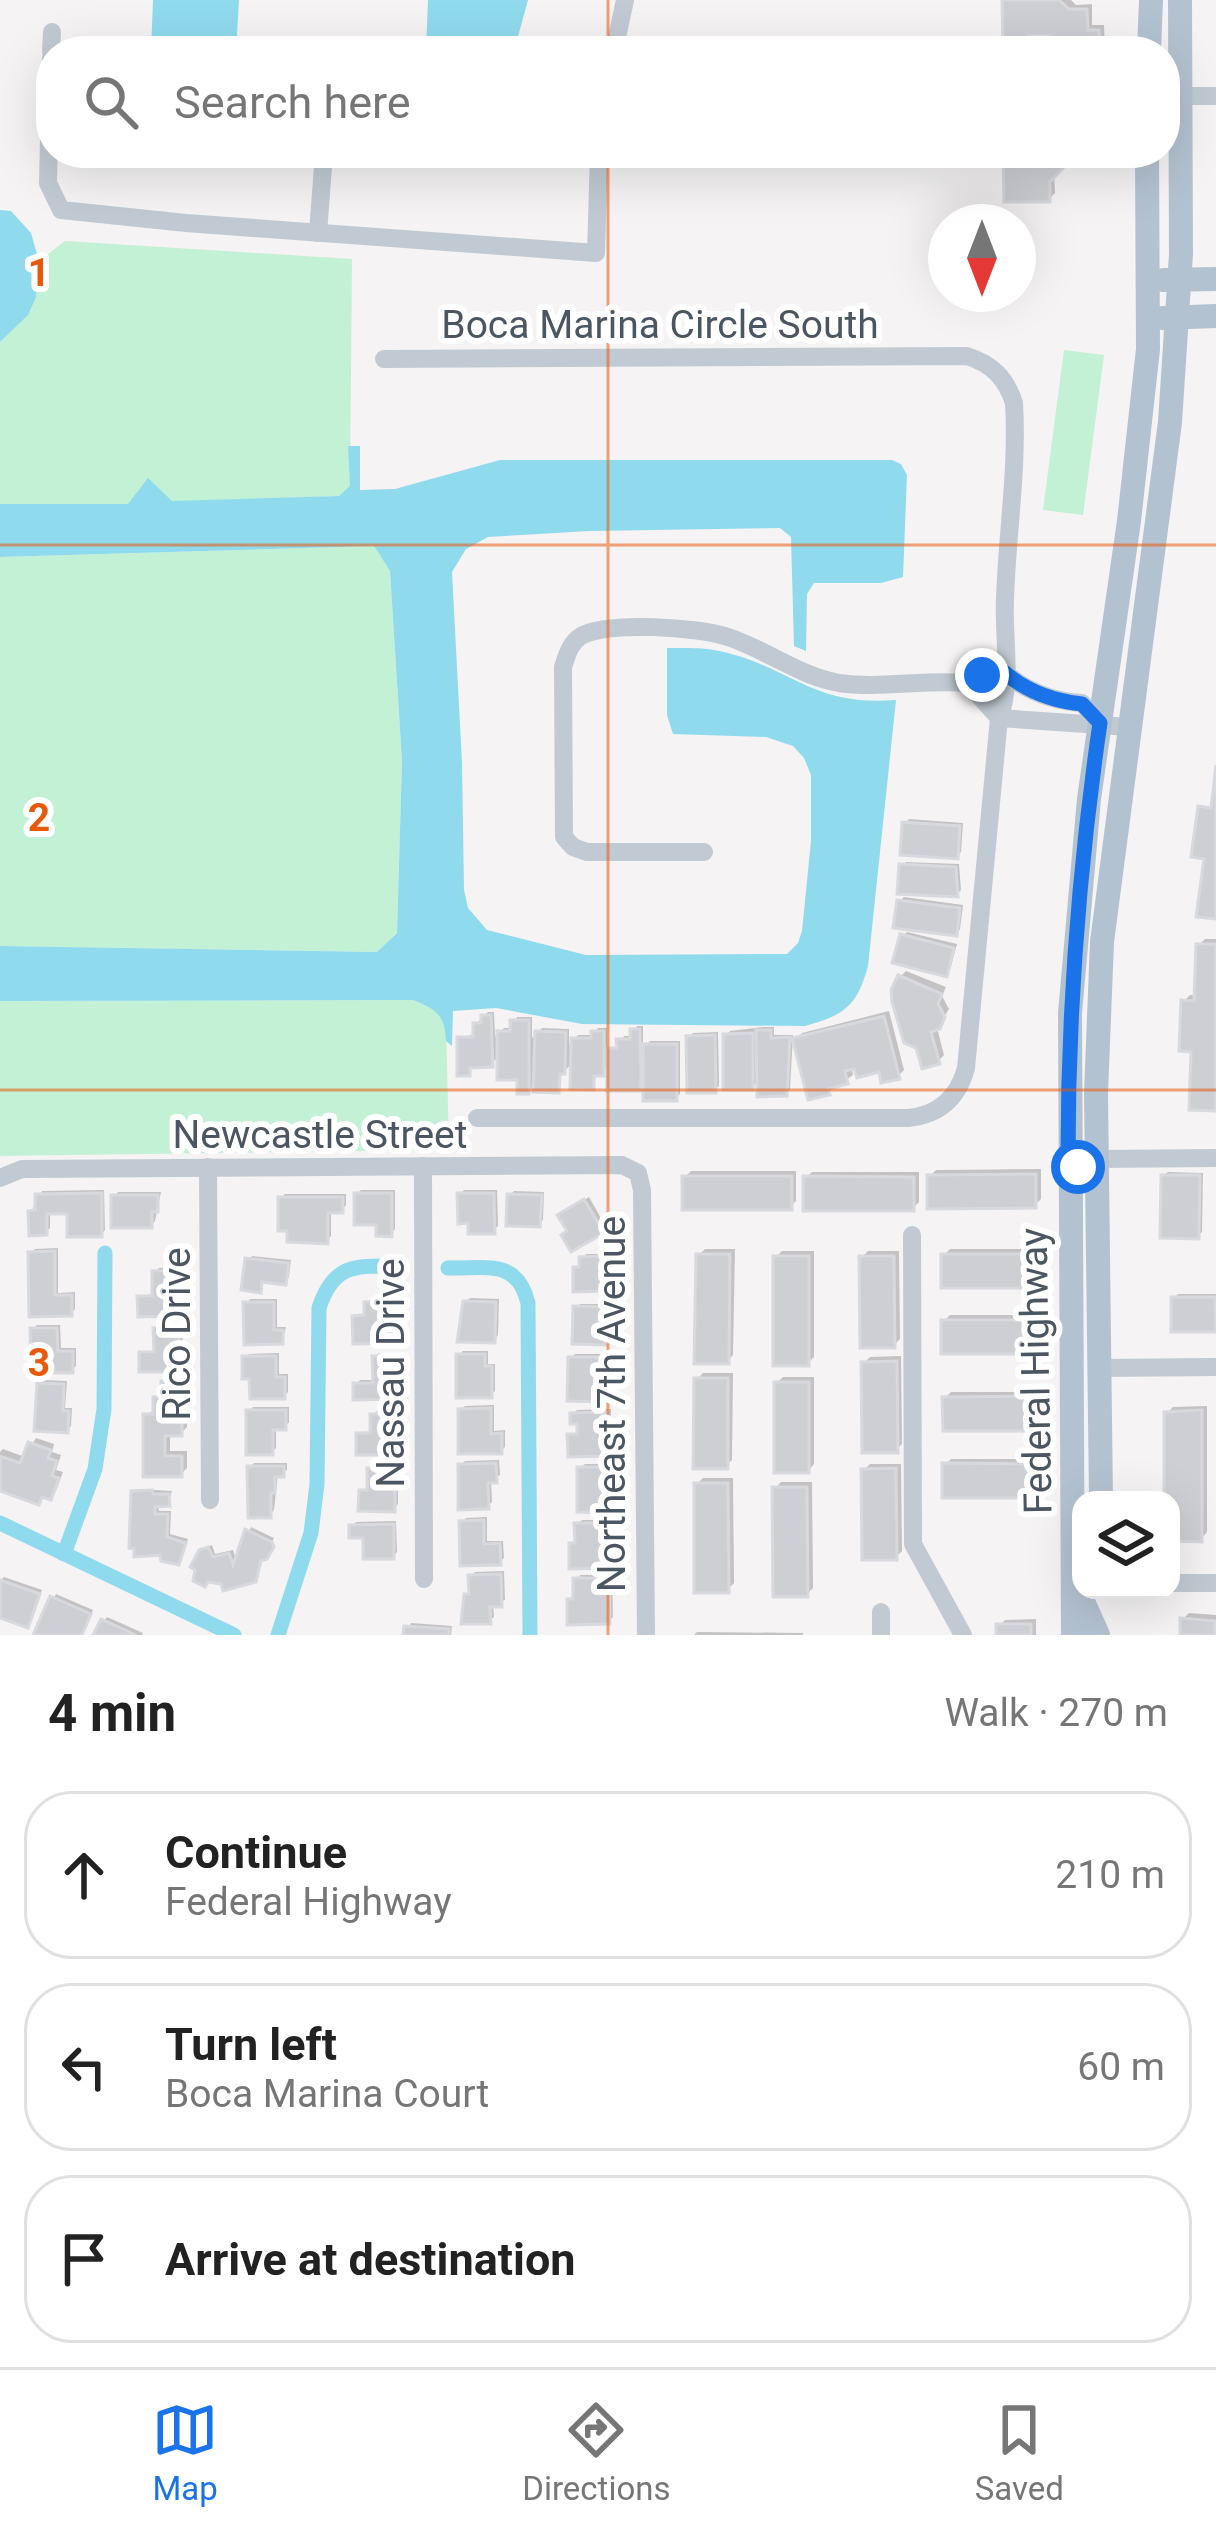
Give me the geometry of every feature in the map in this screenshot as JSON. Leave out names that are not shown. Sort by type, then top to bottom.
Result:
[{"type":"main road","points":[[1149,36],[1150,0]]},
{"type":"main road","name":"Federal Highway","points":[[1101,1491],[1097,1159],[1102,943],[1164,483],[1178,317],[1180,0]]},
{"type":"main road","name":"Federal Highway","points":[[1076,1491],[1068,1156],[1075,939],[1137,462],[1148,319],[1147,168]]},
{"type":"main road","points":[[1148,281],[1216,279]]},
{"type":"main road","points":[[1148,319],[1216,316]]},
{"type":"main road","points":[[1068,1098],[1081,1136],[1097,1159]]},
{"type":"main road","points":[[1068,1156],[1085,1180],[1098,1218]]},
{"type":"main road","name":"Federal Highway","points":[[1073,1599],[1073,1635]]},
{"type":"main road","points":[[1082,1599],[1100,1635]]},
{"type":"main road","points":[[1100,1635],[1102,1599]]},
{"type":"street","points":[[617,36],[625,0]]},
{"type":"street","points":[[1181,96],[1216,96]]},
{"type":"street","points":[[48,168],[48,183],[61,210],[596,254],[599,168]]},
{"type":"street","points":[[318,233],[323,168]]},
{"type":"street","name":"Boca Marina Circle South","points":[[384,358],[967,356],[992,368],[1010,389],[1015,417],[1004,672]]},
{"type":"street","points":[[704,853],[587,852],[564,838],[563,667],[578,637],[599,630],[687,629],[731,638],[829,681],[968,683],[1004,672],[1057,702],[1082,704],[1100,723]]},
{"type":"street","points":[[477,1118],[908,1118],[922,1117],[946,1104],[963,1082],[966,1068],[999,718],[1008,696],[1004,672]]},
{"type":"street","points":[[968,683],[999,718],[1129,727]]},
{"type":"street","points":[[1097,1159],[1216,1158]]},
{"type":"street","name":"Newcastle Street","points":[[1,1176],[22,1168],[622,1165],[638,1173]]},
{"type":"street","name":"Nassau Drive","points":[[423,1166],[424,1580]]},
{"type":"street","name":"Rico Drive","points":[[208,1167],[211,1500]]},
{"type":"street","name":"Northeast 7th Avenue","points":[[638,1173],[642,1190],[646,1635]]},
{"type":"street","points":[[913,1234],[914,1544],[963,1635]]},
{"type":"street","points":[[1100,1368],[1216,1367]]},
{"type":"street","points":[[1180,1583],[1216,1583]]},
{"type":"street","points":[[881,1612],[881,1635]]},
{"type":"green space","points":[[65,241],[352,259],[350,487],[339,496],[0,504],[0,342],[30,307],[39,261]]},
{"type":"green space","points":[[1064,350],[1104,355],[1083,515],[1043,510]]},
{"type":"green space","points":[[374,546],[390,571],[402,761],[397,932],[378,952],[0,946],[0,557]]},
{"type":"green space","points":[[413,1000],[435,1009],[446,1021],[449,1150],[0,1156],[0,1001]]},
{"type":"water","points":[[153,0],[239,0],[237,36],[152,36]]},
{"type":"water","points":[[428,0],[528,0],[518,36],[427,36]]},
{"type":"water","points":[[0,210],[11,211],[31,233],[39,261],[36,297],[28,315],[0,342]]},
{"type":"water","points":[[348,446],[360,446],[360,490],[395,489],[500,460],[892,460],[901,464],[907,475],[903,577],[881,583],[814,583],[807,594],[806,651],[794,646],[791,537],[780,528],[488,537],[466,549],[452,572],[464,890],[468,908],[487,930],[586,955],[787,954],[802,931],[811,841],[811,775],[793,746],[766,737],[673,734],[667,715],[667,648],[724,652],[823,692],[896,700],[868,966],[847,1007],[805,1026],[582,1024],[496,1008],[453,1011],[452,1046],[438,1014],[413,1000],[0,1001],[0,946],[377,952],[397,933],[402,761],[390,571],[374,546],[0,557],[0,504],[128,504],[148,478],[172,501],[339,496],[350,486]]},
{"type":"building","points":[[1002,0],[1059,0],[1069,9],[1087,9],[1088,30],[1099,30],[1099,36],[1028,36],[1003,36]]},
{"type":"building","points":[[1003,168],[1063,168],[1050,182],[1050,202],[1004,202]]},
{"type":"building","points":[[1216,765],[1216,919],[1196,917],[1204,859],[1191,857],[1198,806],[1211,808]]},
{"type":"building","points":[[902,822],[960,826],[958,859],[900,855]]},
{"type":"building","points":[[899,864],[956,867],[958,897],[897,894]]},
{"type":"building","points":[[897,900],[960,908],[957,936],[893,928]]},
{"type":"building","points":[[900,934],[954,948],[947,977],[892,963]]},
{"type":"building","points":[[1196,944],[1216,944],[1216,1111],[1189,1110],[1191,1052],[1179,1051],[1181,1000],[1194,1001]]},
{"type":"building","points":[[898,975],[942,994],[938,1004],[945,1017],[940,1029],[931,1032],[940,1064],[922,1069],[916,1048],[904,1043],[892,1002]]},
{"type":"building","points":[[481,1015],[491,1015],[493,1067],[470,1068],[470,1076],[457,1076],[457,1037],[473,1037],[473,1023],[481,1023]]},
{"type":"building","points":[[884,1016],[900,1079],[881,1083],[879,1072],[857,1078],[854,1069],[845,1071],[848,1084],[808,1100],[792,1038]]},
{"type":"building","points":[[510,1020],[529,1020],[529,1094],[517,1094],[517,1080],[497,1080],[497,1031],[510,1031]]},
{"type":"building","points":[[630,1029],[640,1029],[641,1091],[607,1091],[607,1048],[617,1048],[616,1039],[630,1039]]},
{"type":"building","points":[[756,1030],[771,1030],[771,1038],[790,1037],[787,1096],[757,1097]]},
{"type":"building","points":[[535,1031],[566,1032],[565,1074],[560,1074],[559,1093],[533,1092]]},
{"type":"building","points":[[591,1031],[604,1031],[604,1076],[594,1076],[594,1090],[570,1089],[571,1038],[591,1038]]},
{"type":"building","points":[[753,1033],[753,1090],[723,1090],[723,1034]]},
{"type":"building","points":[[715,1035],[716,1093],[687,1093],[686,1036]]},
{"type":"building","points":[[643,1044],[677,1044],[677,1101],[643,1101]]},
{"type":"building","points":[[1036,1174],[1036,1208],[927,1209],[927,1175]]},
{"type":"building","points":[[1161,1175],[1200,1175],[1199,1239],[1160,1238]]},
{"type":"building","points":[[682,1176],[792,1176],[792,1210],[682,1210]]},
{"type":"building","points":[[803,1176],[914,1177],[914,1211],[803,1211]]},
{"type":"building","points":[[102,1193],[102,1237],[67,1237],[67,1214],[47,1214],[47,1235],[29,1236],[28,1211],[35,1210],[35,1194]]},
{"type":"building","points":[[354,1193],[392,1193],[392,1237],[376,1236],[376,1225],[354,1225]]},
{"type":"building","points":[[457,1193],[494,1193],[495,1234],[468,1234],[468,1223],[458,1224]]},
{"type":"building","points":[[507,1194],[542,1195],[540,1227],[506,1226]]},
{"type":"building","points":[[111,1195],[158,1195],[152,1228],[111,1228]]},
{"type":"building","points":[[278,1197],[343,1197],[343,1213],[328,1213],[328,1244],[287,1242],[287,1231],[278,1231]]},
{"type":"building","points":[[584,1199],[604,1233],[571,1252],[561,1235],[567,1231],[557,1215]]},
{"type":"building","points":[[55,1251],[55,1295],[72,1295],[72,1316],[29,1317],[28,1252]]},
{"type":"building","points":[[696,1254],[730,1254],[729,1364],[694,1364]]},
{"type":"building","points":[[941,1254],[1033,1254],[1033,1288],[941,1288]]},
{"type":"building","points":[[604,1256],[605,1291],[573,1292],[573,1267],[579,1267],[579,1257]]},
{"type":"building","points":[[773,1256],[809,1256],[809,1366],[773,1366]]},
{"type":"building","points":[[859,1256],[894,1256],[895,1348],[860,1348]]},
{"type":"building","points":[[245,1258],[289,1263],[286,1285],[262,1282],[261,1293],[241,1290]]},
{"type":"building","points":[[178,1270],[179,1316],[138,1317],[137,1296],[152,1296],[152,1271]]},
{"type":"building","points":[[1171,1297],[1215,1297],[1216,1332],[1171,1332]]},
{"type":"building","points":[[390,1301],[390,1309],[396,1309],[395,1343],[353,1344],[352,1316],[364,1315],[364,1302]]},
{"type":"building","points":[[463,1301],[496,1302],[495,1343],[457,1342]]},
{"type":"building","points":[[243,1302],[274,1302],[274,1330],[283,1330],[283,1344],[244,1345]]},
{"type":"building","points":[[573,1306],[606,1307],[606,1345],[572,1344]]},
{"type":"building","points":[[941,1320],[1033,1320],[1033,1354],[941,1354]]},
{"type":"building","points":[[179,1327],[180,1372],[139,1372],[139,1352],[154,1352],[153,1328]]},
{"type":"building","points":[[30,1328],[57,1328],[58,1351],[73,1351],[73,1373],[31,1373]]},
{"type":"building","points":[[456,1354],[485,1354],[485,1366],[492,1366],[492,1398],[456,1398]]},
{"type":"building","points":[[242,1356],[276,1356],[276,1377],[285,1377],[285,1399],[250,1399],[249,1379],[242,1379]]},
{"type":"building","points":[[372,1356],[394,1356],[395,1399],[353,1400],[353,1383],[373,1383]]},
{"type":"building","points":[[568,1357],[607,1357],[606,1402],[567,1401]]},
{"type":"building","points":[[897,1361],[898,1453],[862,1453],[861,1362]]},
{"type":"building","points":[[694,1378],[728,1378],[728,1469],[693,1469]]},
{"type":"building","points":[[161,1381],[182,1381],[182,1436],[165,1436],[165,1456],[182,1456],[182,1477],[143,1477],[143,1414],[153,1414],[153,1397],[161,1397]]},
{"type":"building","points":[[774,1382],[809,1382],[809,1473],[774,1473]]},
{"type":"building","points":[[37,1383],[64,1384],[68,1433],[34,1431]]},
{"type":"building","points":[[1034,1396],[1034,1431],[943,1431],[942,1397]]},
{"type":"building","points":[[491,1408],[491,1434],[502,1433],[502,1454],[458,1454],[458,1409]]},
{"type":"building","points":[[246,1410],[286,1410],[286,1430],[273,1430],[273,1455],[246,1455]]},
{"type":"building","points":[[1202,1410],[1202,1542],[1180,1541],[1180,1491],[1164,1491],[1164,1412]]},
{"type":"building","points":[[608,1412],[608,1456],[568,1457],[567,1434],[577,1434],[570,1413]]},
{"type":"building","points":[[370,1414],[394,1414],[395,1455],[356,1455],[356,1433],[370,1433]]},
{"type":"building","points":[[28,1442],[51,1450],[48,1458],[57,1461],[52,1476],[59,1478],[51,1500],[42,1497],[39,1505],[0,1491],[0,1456],[20,1463]]},
{"type":"building","points":[[496,1463],[497,1483],[488,1483],[489,1509],[458,1510],[458,1464]]},
{"type":"building","points":[[942,1463],[1034,1464],[1034,1498],[942,1498]]},
{"type":"building","points":[[247,1466],[284,1466],[284,1477],[275,1477],[275,1493],[271,1493],[271,1518],[248,1518]]},
{"type":"building","points":[[577,1467],[608,1467],[607,1513],[577,1512]]},
{"type":"building","points":[[367,1468],[395,1468],[395,1512],[358,1511],[359,1490],[367,1490]]},
{"type":"building","points":[[896,1468],[897,1560],[862,1560],[861,1469]]},
{"type":"building","points":[[694,1483],[728,1483],[729,1593],[694,1593]]},
{"type":"building","points":[[772,1487],[807,1487],[808,1597],[773,1597]]},
{"type":"building","points":[[152,1490],[153,1494],[169,1494],[170,1506],[155,1507],[155,1514],[168,1514],[167,1537],[186,1543],[179,1565],[161,1561],[160,1555],[134,1557],[134,1549],[129,1548],[131,1491]]},
{"type":"building","points":[[484,1520],[484,1544],[500,1543],[501,1565],[460,1566],[459,1521]]},
{"type":"building","points":[[574,1523],[604,1523],[604,1532],[610,1532],[610,1568],[569,1569]]},
{"type":"building","points":[[394,1524],[394,1559],[363,1559],[363,1538],[349,1538],[349,1525]]},
{"type":"building","points":[[245,1529],[274,1547],[261,1561],[256,1582],[223,1591],[221,1584],[208,1582],[205,1587],[193,1581],[195,1570],[190,1567],[199,1550],[208,1547],[213,1557],[229,1553],[233,1565]]},
{"type":"building","points":[[501,1574],[502,1607],[490,1607],[491,1624],[461,1624],[464,1594],[469,1594],[468,1575]]},
{"type":"building","points":[[573,1578],[609,1578],[610,1624],[567,1625]]},
{"type":"building","points":[[0,1580],[40,1594],[28,1628],[0,1618]]},
{"type":"building","points":[[50,1596],[91,1614],[82,1635],[33,1635]]},
{"type":"building","points":[[1180,1618],[1215,1621],[1215,1635],[1180,1635]]},
{"type":"building","points":[[101,1619],[136,1635],[93,1635]]},
{"type":"building","points":[[996,1624],[1031,1624],[1031,1635],[996,1635]]},
{"type":"building","points":[[404,1626],[449,1629],[449,1635],[403,1635]]},
{"type":"waterway","points":[[64,1554],[95,1469],[104,1409],[105,1253]]},
{"type":"waterway","points":[[278,1635],[311,1533],[317,1484],[319,1308],[340,1274],[371,1266],[400,1266]]},
{"type":"waterway","points":[[448,1268],[508,1272],[528,1303],[530,1635]]},
{"type":"waterway","points":[[0,1523],[234,1635]]},
{"type":"route","points":[[982,675],[1004,672],[1057,702],[1082,704],[1100,723],[1081,869],[1070,1013],[1068,1156],[1078,1167]]}]
